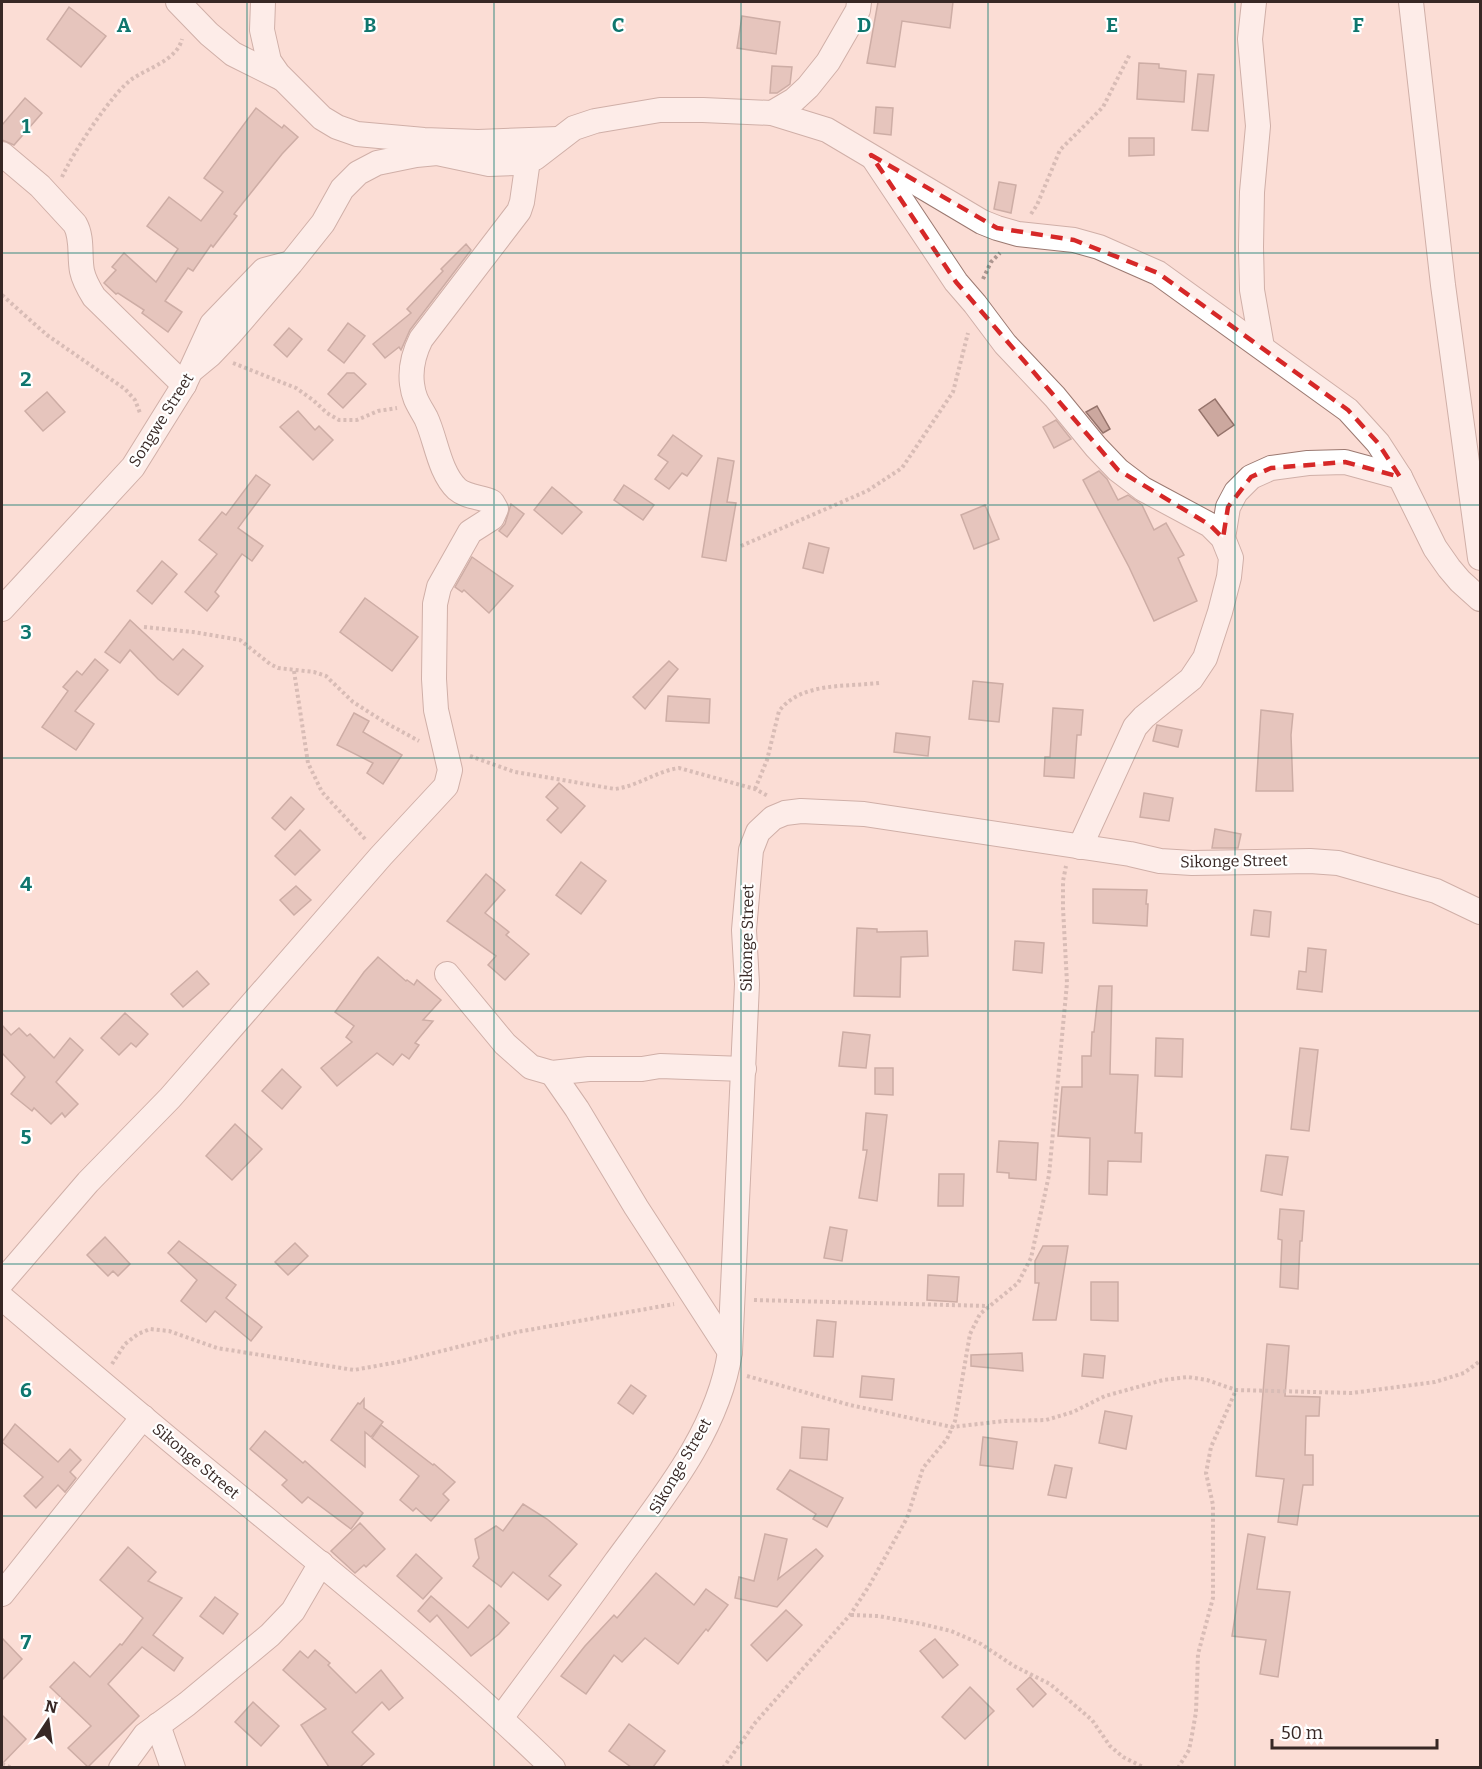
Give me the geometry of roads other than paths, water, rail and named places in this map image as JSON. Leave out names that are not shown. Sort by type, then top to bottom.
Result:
[{"type":"street","points":[[263,2],[262,30],[269,60],[284,80],[322,118],[337,127],[357,134],[446,141],[558,139]]},
{"type":"street","points":[[772,113],[794,100],[821,70],[854,17],[859,2]]},
{"type":"street","points":[[1254,2],[1250,39],[1258,126],[1252,192],[1252,290],[1263,348]]},
{"type":"street","points":[[1411,2],[1443,285],[1480,558]]},
{"type":"street","points":[[183,7],[209,34],[233,54],[284,80]]},
{"type":"street","points":[[2,1282],[88,1182],[170,1098],[381,855],[446,786],[450,770],[436,710],[434,679],[435,604],[439,587],[470,532],[492,518],[496,508],[492,502],[464,494],[456,488],[441,463],[426,417],[416,403],[411,373],[421,339],[515,217],[522,202],[528,160],[535,158],[574,128],[595,121],[660,110],[772,113],[827,130],[982,222],[1018,234],[1074,240],[1099,247],[1158,273],[1348,410],[1378,443],[1400,477],[1435,548],[1460,581],[1480,599]]},
{"type":"street","name":"Songwe Street","points":[[2,609],[133,467],[195,370],[205,336],[212,324],[264,270],[291,263],[323,223],[342,189],[358,173],[377,163],[437,153],[489,164],[517,163],[528,160]]},
{"type":"street","points":[[2,154],[40,186],[79,230],[82,271],[94,297],[195,370]]},
{"type":"street","points":[[871,155],[956,282],[1005,344],[1055,397],[1118,470],[1143,489],[1210,525],[1223,538],[1231,558],[1229,577],[1220,612],[1204,658],[1191,679],[1135,727],[1076,847]]},
{"type":"street","points":[[1223,538],[1228,507],[1236,492],[1251,477],[1271,468],[1308,463],[1345,462],[1400,477]]},
{"type":"street","name":"Sikonge Street","points":[[501,1718],[655,1510],[699,1439],[720,1393],[729,1361],[733,1300],[747,984],[744,930],[751,850],[758,832],[773,818],[785,813],[801,811],[864,814],[1130,854],[1160,861],[1192,863],[1338,862],[1436,891],[1480,912]]},
{"type":"street","points":[[447,974],[505,1044],[531,1067],[552,1073],[589,1069],[642,1069],[660,1066],[744,1069]]},
{"type":"street","points":[[552,1073],[577,1108],[636,1207],[695,1299],[729,1361]]},
{"type":"street","name":"Sikonge Street","points":[[2,1298],[321,1563],[501,1718],[553,1767]]},
{"type":"street","points":[[2,1594],[143,1417]]},
{"type":"street","points":[[121,1767],[146,1735],[270,1635],[293,1611],[321,1563]]},
{"type":"street","points":[[158,1725],[173,1767]]}]
